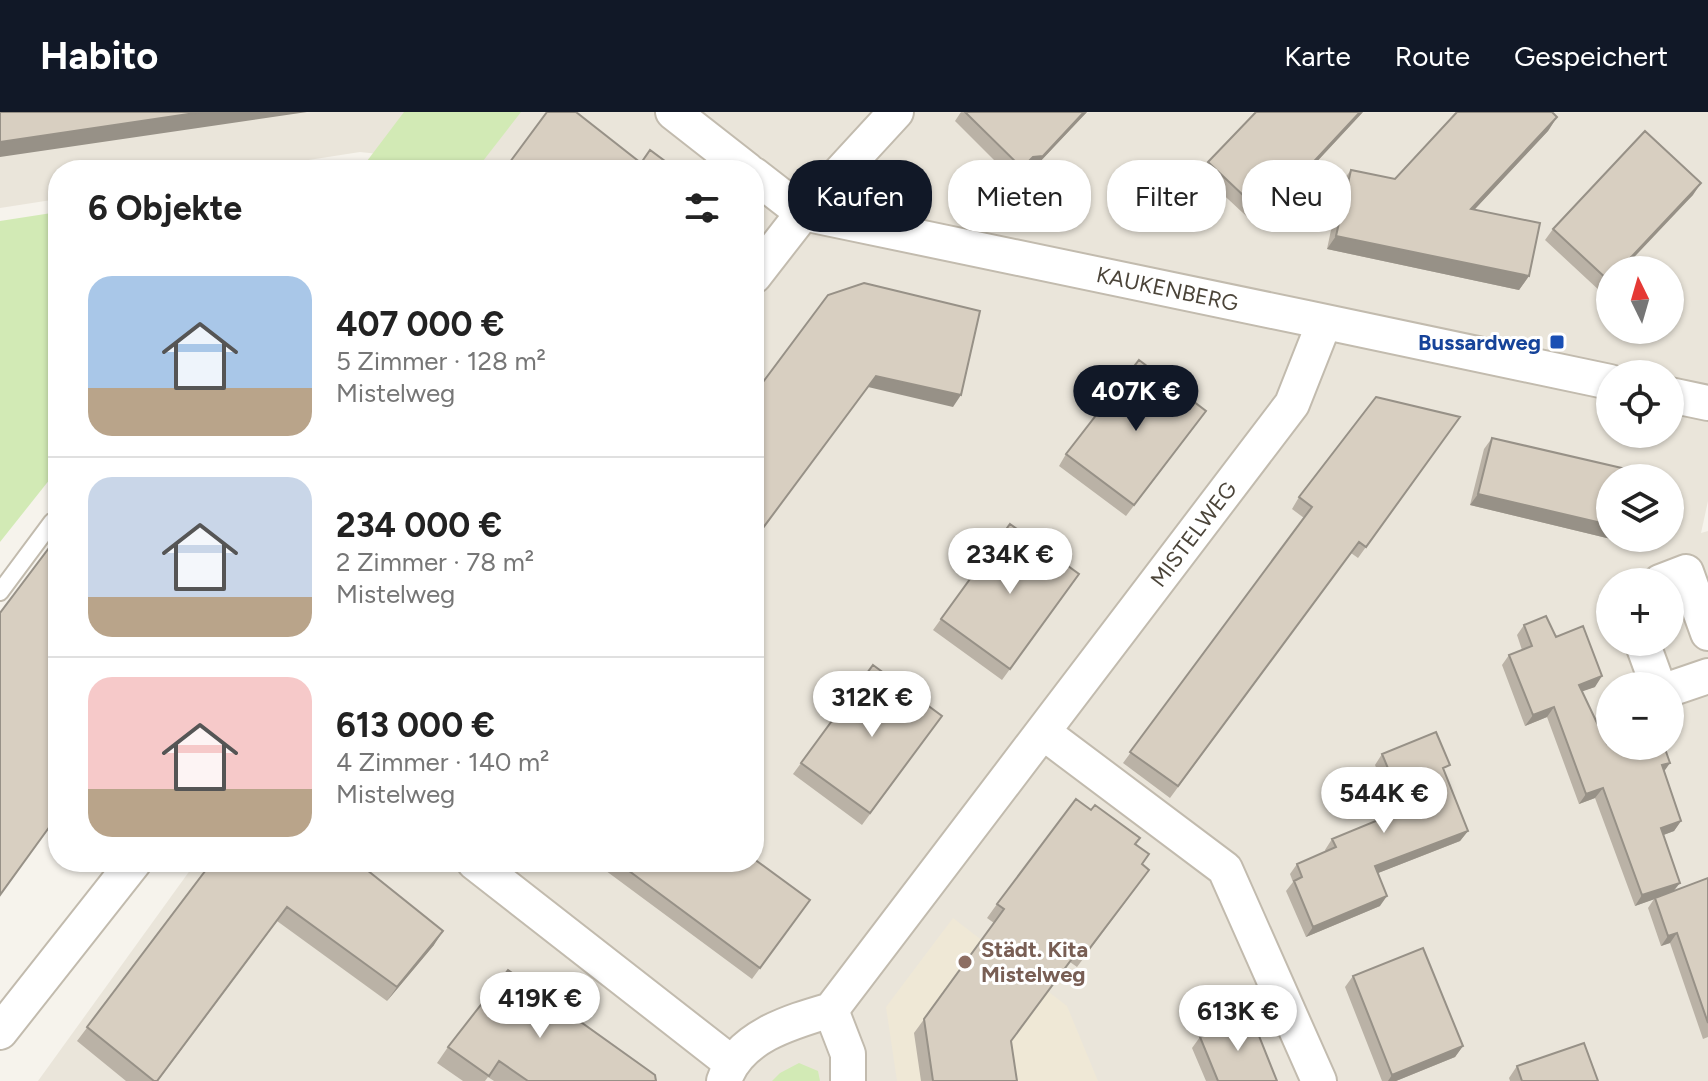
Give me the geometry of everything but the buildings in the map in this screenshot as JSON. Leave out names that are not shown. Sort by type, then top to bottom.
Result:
[{"type":"street","points":[[673,112],[734,160]]},
{"type":"street","points":[[852,160],[896,112]]},
{"type":"street","points":[[764,183],[788,201]]},
{"type":"street","points":[[764,263],[788,232]]},
{"type":"street","name":"KAUKENBERG","points":[[898,232],[1133,279],[1324,323],[1596,379]]},
{"type":"street","name":"MISTELWEG","points":[[831,1010],[1292,404],[1324,323]]},
{"type":"street","points":[[1684,398],[1708,403]]},
{"type":"street","points":[[1684,573],[1708,633]]},
{"type":"street","points":[[1684,684],[1708,676]]},
{"type":"street","points":[[1044,733],[1225,869],[1319,1081]]},
{"type":"street","points":[[0,1032],[126,872]]},
{"type":"street","points":[[486,872],[727,1071],[778,1026],[831,1010],[848,1054],[848,1081]]},
{"type":"lane","points":[[0,592],[48,527]]},
{"type":"shaded area","points":[[0,112],[1708,112],[1708,501],[1701,533],[1708,531],[1708,1081],[38,1081],[189,872],[764,872],[764,160],[435,160],[360,152],[309,160],[48,160],[48,201],[0,208]]},
{"type":"shaded area","name":"Städt. Kita Mistelweg","points":[[953,918],[1067,1006],[1098,1081],[897,1081],[886,1007]]},
{"type":"green space","points":[[404,112],[521,112],[484,160],[368,160]]},
{"type":"green space","points":[[48,214],[48,482],[0,542],[0,221]]},
{"type":"green space","points":[[799,1063],[818,1071],[820,1081],[772,1081],[780,1073]]},
{"type":"place","name":"Bussardweg","points":[[1557,342]]},
{"type":"place","name":"Städt. Kita Mistelweg","points":[[965,962]]}]
